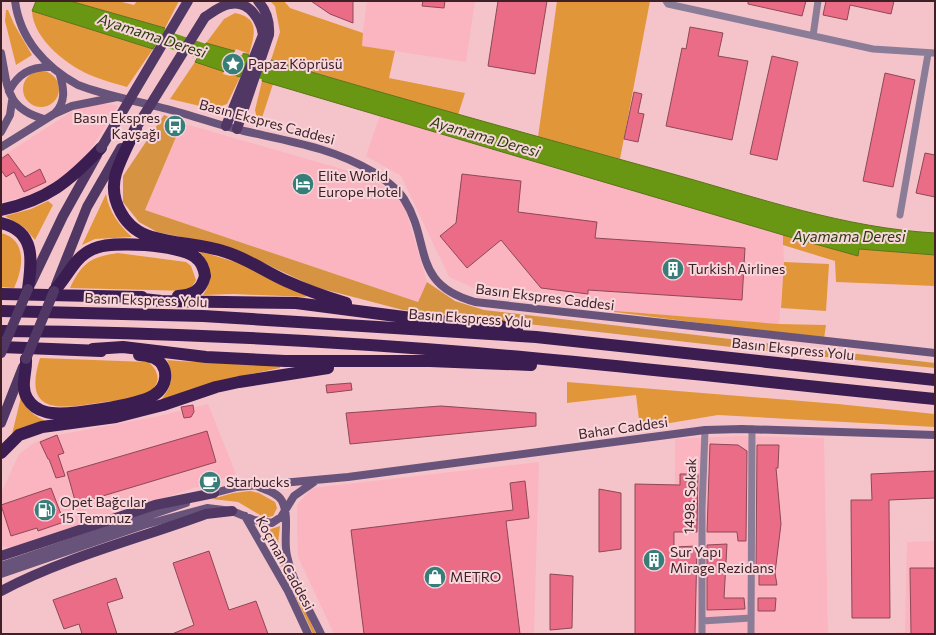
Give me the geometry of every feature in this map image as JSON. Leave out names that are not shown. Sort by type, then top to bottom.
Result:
[{"type":"highway","points":[[136,128],[116,174],[114,188],[119,209],[134,229],[141,234],[154,238],[224,251],[315,294],[390,315]]},
{"type":"highway","points":[[1,210],[31,201],[54,191],[67,182],[101,148]]},
{"type":"highway","points":[[1,223],[16,230],[28,246],[32,265],[28,289]]},
{"type":"highway","points":[[1,294],[134,298],[190,295],[200,288],[203,283],[205,276],[204,268],[194,256],[179,251],[140,245],[110,244],[92,249],[79,257],[54,291]]},
{"type":"highway","points":[[134,298],[166,302],[296,303],[390,315],[500,326],[514,328],[536,337]]},
{"type":"highway","name":"Basın Ekspress Yolu","points":[[1,311],[203,316],[536,337],[935,380]]},
{"type":"highway","points":[[1,331],[95,332],[282,340],[446,351],[563,361],[935,399]]},
{"type":"highway","points":[[1,347],[93,350],[154,358],[163,367],[166,375],[165,383],[161,390],[155,395],[137,402],[76,412],[52,413],[37,408],[27,398],[24,391],[26,359]]},
{"type":"highway","points":[[93,350],[123,347],[206,357],[285,361],[430,361],[515,365],[537,365],[563,361]]},
{"type":"highway","points":[[1,453],[19,435],[42,427],[116,417],[146,410],[216,387],[239,382],[372,362]]},
{"type":"main road","name":"Basın Ekspres Caddesi","points":[[15,1],[16,10],[26,36],[50,67],[60,75],[93,90],[120,96],[237,130],[318,148],[351,159],[374,172],[396,189],[410,210],[426,263],[434,278],[446,290],[458,298],[475,302],[935,353]]},
{"type":"main road","points":[[1,353],[28,289],[63,216],[101,148],[188,1]]},
{"type":"main road","points":[[1,423],[87,207],[121,148],[136,128],[216,1]]},
{"type":"main road","points":[[237,130],[239,109],[265,39],[269,35],[270,24],[266,12],[258,1]]},
{"type":"main road","points":[[205,17],[219,8],[231,3],[246,6],[255,14],[261,24],[265,39]]},
{"type":"main road","points":[[1,53],[12,101],[10,116],[1,132]]},
{"type":"main road","points":[[9,91],[19,76],[28,70],[39,67],[50,67]]},
{"type":"main road","points":[[54,114],[60,108],[63,100],[60,75]]},
{"type":"main road","points":[[1,147],[44,119],[72,106],[120,96]]},
{"type":"main road","points":[[12,101],[29,114],[44,119]]},
{"type":"main road","points":[[226,126],[239,109]]},
{"type":"main road","name":"Bahar Caddesi","points":[[256,486],[316,480],[705,430],[752,429],[935,435]]},
{"type":"main road","points":[[245,516],[267,523],[272,523],[281,517],[294,496],[316,480]]},
{"type":"main road","points":[[3,555],[155,505],[237,487],[256,486],[269,490],[278,496],[282,501],[285,512]]},
{"type":"main road","points":[[1,566],[214,493]]},
{"type":"main road","name":"Koçman Caddesi","points":[[1,574],[144,525],[195,510],[207,508],[232,511],[245,516],[284,585],[308,634]]},
{"type":"main road","points":[[1,584],[29,576],[206,514],[232,511]]},
{"type":"main road","name":"Koçman Caddesi","points":[[285,512],[285,545],[288,558],[299,588],[321,634]]},
{"type":"main road","points":[[1,591],[29,576]]},
{"type":"street","points":[[666,1],[668,4],[874,49],[932,53],[900,215]]},
{"type":"street","points":[[813,36],[818,1]]},
{"type":"street","points":[[751,634],[752,429]]},
{"type":"street","name":"1498. Sokak","points":[[702,634],[702,508],[705,430]]},
{"type":"street","points":[[702,621],[750,618]]},
{"type":"shaded area","points":[[70,1],[118,1],[134,5],[137,1],[179,1],[165,28]]},
{"type":"shaded area","points":[[270,1],[284,1],[290,8],[363,33],[362,46],[395,51],[389,78],[465,93],[458,115],[271,60],[280,32],[275,6]]},
{"type":"shaded area","points":[[367,1],[475,1],[466,62],[361,46]]},
{"type":"shaded area","points":[[557,1],[650,1],[620,159],[538,137]]},
{"type":"shaded area","points":[[6,10],[8,10],[14,24],[32,55],[16,65],[5,21]]},
{"type":"shaded area","points":[[32,11],[153,49],[127,87],[107,81],[85,73],[54,52],[39,32],[34,22]]},
{"type":"shaded area","points":[[235,13],[243,15],[249,19],[254,28],[253,41],[249,55],[206,43],[224,19]]},
{"type":"shaded area","points":[[195,62],[240,77],[227,104],[213,109],[170,99]]},
{"type":"shaded area","points":[[45,71],[54,76],[58,82],[58,96],[54,102],[45,107],[37,107],[28,102],[24,96],[23,85],[28,76],[34,72]]},
{"type":"shaded area","points":[[262,81],[273,84],[259,127],[255,110]]},
{"type":"shaded area","points":[[95,104],[111,104],[118,106],[89,152],[62,180],[29,196],[1,202],[1,157],[71,112]]},
{"type":"shaded area","points":[[164,115],[182,123],[145,210],[418,302],[427,282],[455,301],[484,310],[935,363],[935,368],[766,351],[403,310],[315,287],[227,246],[157,232],[139,222],[123,202],[123,176]]},
{"type":"shaded area","points":[[380,115],[783,235],[784,262],[779,324],[591,309],[487,294],[449,277],[401,176],[366,156]]},
{"type":"shaded area","points":[[182,123],[363,175],[402,197],[427,282],[418,302],[145,210]]},
{"type":"shaded area","points":[[106,194],[107,201],[115,218],[132,237],[95,239],[82,245]]},
{"type":"shaded area","points":[[48,201],[53,205],[35,240],[25,228],[5,216],[31,209]]},
{"type":"shaded area","points":[[1,233],[10,237],[16,242],[21,256],[20,272],[14,288],[1,287]]},
{"type":"shaded area","points":[[783,235],[858,256],[859,249],[935,255],[935,286],[836,282],[835,261],[783,245]]},
{"type":"shaded area","points":[[199,251],[242,264],[307,295],[306,297],[233,294],[203,295],[209,283],[210,272],[203,256]]},
{"type":"shaded area","points":[[118,253],[186,262],[191,266],[196,280],[188,291],[70,288],[74,279],[88,263],[100,257]]},
{"type":"shaded area","points":[[784,262],[829,264],[826,311],[781,308]]},
{"type":"shaded area","points":[[591,309],[779,324],[826,325],[824,339]]},
{"type":"shaded area","points":[[40,358],[148,362],[155,369],[158,377],[156,385],[153,389],[144,395],[121,400],[61,407],[50,405],[41,400],[36,391],[36,377]]},
{"type":"shaded area","points":[[167,360],[280,366],[280,368],[227,379],[161,400],[168,391],[171,381],[171,371]]},
{"type":"shaded area","points":[[567,382],[838,404],[935,414],[935,427],[718,415],[640,428],[636,395],[567,403]]},
{"type":"shaded area","points":[[21,397],[26,406],[32,412],[48,422],[28,426],[12,434]]},
{"type":"shaded area","points":[[208,404],[236,474],[14,548],[1,546],[1,493],[19,454],[34,443],[47,437],[159,416]]},
{"type":"shaded area","points":[[737,436],[824,438],[828,634],[674,634],[675,439]]},
{"type":"shaded area","points":[[539,462],[534,634],[334,634],[298,557],[297,505],[312,488]]},
{"type":"shaded area","points":[[250,491],[259,493],[275,502],[277,508],[273,516],[265,518],[238,502],[212,499],[233,493]]},
{"type":"shaded area","points":[[280,526],[278,544],[279,553],[316,634],[313,634],[265,531]]},
{"type":"shaded area","points":[[935,541],[935,634],[874,634],[905,632],[907,542]]},
{"type":"water","name":"Ayamama Deresi","points":[[36,1],[70,1],[165,28],[153,49],[32,11]]},
{"type":"water","name":"Ayamama Deresi","points":[[206,43],[249,55],[240,77],[195,62]]},
{"type":"water","name":"Ayamama Deresi","points":[[271,60],[802,211],[868,225],[935,233],[935,255],[859,249],[858,256],[783,235],[262,81]]},
{"type":"pier","points":[[236,49],[247,53],[243,53],[230,76],[223,74]]},
{"type":"building","points":[[311,1],[353,1],[353,23],[330,14]]},
{"type":"building","points":[[423,1],[445,1],[444,8],[422,6]]},
{"type":"building","points":[[498,1],[547,1],[535,74],[488,66]]},
{"type":"building","points":[[748,1],[806,1],[802,16],[748,4]]},
{"type":"building","points":[[826,1],[894,1],[891,14],[850,5],[847,20],[823,15]]},
{"type":"building","points":[[690,27],[723,33],[718,56],[748,61],[732,140],[666,126],[682,48],[686,49]]},
{"type":"building","points":[[772,56],[798,62],[777,160],[750,154]]},
{"type":"building","points":[[885,73],[915,80],[893,187],[863,181]]},
{"type":"building","points":[[634,92],[642,94],[638,113],[644,114],[638,142],[624,139]]},
{"type":"building","points":[[925,153],[935,155],[935,197],[916,193]]},
{"type":"building","points":[[8,154],[25,177],[40,169],[46,182],[24,192],[14,172],[6,177],[1,170],[1,159]]},
{"type":"building","points":[[462,174],[521,181],[518,212],[597,222],[595,238],[745,248],[742,300],[588,290],[588,294],[541,288],[501,240],[467,268],[440,236],[456,223]]},
{"type":"building","points":[[351,383],[352,390],[327,393],[326,385]]},
{"type":"building","points":[[193,405],[194,412],[191,417],[184,418],[181,407]]},
{"type":"building","points":[[441,406],[536,413],[536,426],[350,444],[346,413]]},
{"type":"building","points":[[207,431],[216,462],[76,504],[67,472]]},
{"type":"building","points":[[57,435],[64,453],[58,455],[65,476],[56,478],[49,459],[40,442]]},
{"type":"building","points":[[710,444],[738,445],[747,451],[746,541],[738,541],[737,532],[707,532]]},
{"type":"building","points":[[757,445],[779,445],[778,468],[776,468],[781,524],[775,573],[777,585],[759,585],[759,571],[756,571]]},
{"type":"building","points":[[935,471],[935,498],[889,500],[890,618],[852,618],[851,500],[872,500],[871,474]]},
{"type":"building","name":"Sur Yapı Mirage Rezidans","points":[[680,474],[698,474],[697,532],[674,532],[674,547],[697,546],[695,634],[635,634],[635,484],[680,485]]},
{"type":"building","name":"METRO","points":[[525,481],[529,518],[506,521],[520,634],[364,634],[351,530],[513,510],[510,483]]},
{"type":"building","points":[[51,488],[64,522],[38,531],[37,528],[11,536],[1,505]]},
{"type":"building","points":[[599,489],[621,493],[621,549],[599,552]]},
{"type":"building","points":[[727,544],[724,598],[744,598],[745,609],[707,610],[707,545]]},
{"type":"building","points":[[209,551],[229,610],[256,601],[268,634],[172,634],[194,625],[173,563]]},
{"type":"building","points":[[910,568],[935,568],[935,634],[911,634]]},
{"type":"building","points":[[550,574],[573,576],[572,628],[550,630]]},
{"type":"building","points":[[116,578],[123,598],[107,603],[117,634],[82,634],[79,624],[64,629],[53,600]]},
{"type":"building","points":[[758,598],[776,598],[775,611],[758,611]]},
{"type":"waterway","name":"Ayamama Deresi","points":[[151,34],[286,79]]},
{"type":"place","name":"Papaz Köprüsü","points":[[233,64]]},
{"type":"place","name":"Basın Ekspres Kavşağı","points":[[175,126]]},
{"type":"place","name":"Elite World Europe Hotel","points":[[303,184]]},
{"type":"place","name":"Turkish Airlines","points":[[673,269]]},
{"type":"place","name":"Starbucks","points":[[210,482]]},
{"type":"place","name":"Opet Bağcılar 15 Temmuz","points":[[45,510]]},
{"type":"place","name":"Sur Yapı Mirage Rezidans","points":[[654,560]]},
{"type":"place","name":"METRO","points":[[435,577]]}]
